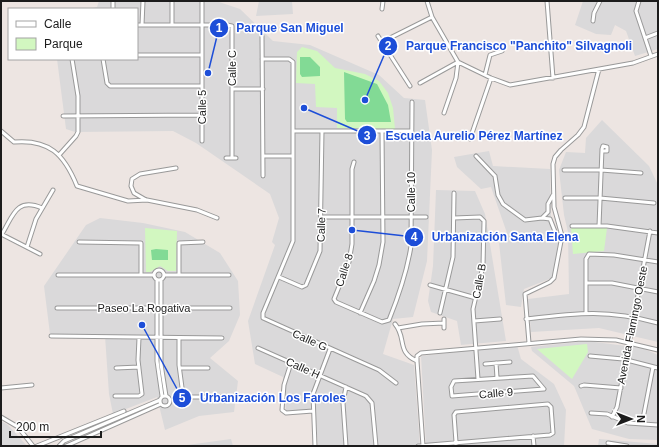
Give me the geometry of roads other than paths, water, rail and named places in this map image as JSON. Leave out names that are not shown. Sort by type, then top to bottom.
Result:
[{"type":"street","points":[[142,25],[143,1]]},
{"type":"street","name":"Calle 5","points":[[202,1],[202,141]]},
{"type":"street","points":[[382,9],[383,1]]},
{"type":"street","points":[[427,1],[432,17],[458,62],[491,78],[510,85],[633,63],[658,54]]},
{"type":"street","points":[[547,1],[553,78]]},
{"type":"street","points":[[593,21],[594,13],[600,1]]},
{"type":"street","points":[[639,1],[636,11],[651,56]]},
{"type":"street","points":[[172,25],[172,2],[177,2]]},
{"type":"street","points":[[382,42],[432,17]]},
{"type":"street","name":"Calle C","points":[[138,25],[232,26],[232,158]]},
{"type":"street","points":[[644,38],[658,33]]},
{"type":"street","points":[[262,36],[263,176]]},
{"type":"street","points":[[378,36],[410,86]]},
{"type":"street","points":[[485,75],[490,55],[502,51]]},
{"type":"street","points":[[138,55],[202,55]]},
{"type":"street","points":[[262,59],[289,59],[293,62],[293,241],[279,277]]},
{"type":"street","points":[[59,155],[76,136],[79,115],[78,96],[72,60]]},
{"type":"street","points":[[103,60],[107,83],[110,86],[202,86]]},
{"type":"street","points":[[420,83],[458,62]]},
{"type":"street","points":[[444,113],[456,78],[458,62]]},
{"type":"street","points":[[529,343],[525,294],[550,282],[554,278],[562,236],[556,219],[553,195],[553,164],[555,157],[578,135],[584,126],[599,70]]},
{"type":"street","points":[[470,139],[491,78]]},
{"type":"street","points":[[232,89],[263,88]]},
{"type":"street","name":"Calle 10","points":[[360,313],[382,322],[389,320],[407,268],[411,246],[410,110],[412,102]]},
{"type":"street","points":[[63,116],[202,115]]},
{"type":"street","points":[[1,131],[14,142],[28,141],[41,143],[59,155],[72,173],[77,186],[128,200],[147,200],[198,210],[217,218]]},
{"type":"street","points":[[360,313],[379,265],[382,242],[382,131]]},
{"type":"street","points":[[293,132],[411,131]]},
{"type":"street","name":"Calle 7","points":[[279,277],[302,287],[306,285],[320,251],[322,217],[322,132]]},
{"type":"street","points":[[599,226],[603,151]]},
{"type":"street","points":[[263,156],[293,156]]},
{"type":"street","points":[[476,156],[495,176],[498,195],[503,204],[525,220],[542,218],[552,221],[555,233],[562,236]]},
{"type":"street","points":[[226,158],[236,158]]},
{"type":"street","name":"Calle 8","points":[[354,162],[352,244],[349,262],[334,299],[336,302],[360,313]]},
{"type":"street","points":[[147,200],[134,193],[131,186],[132,179],[140,174],[176,168]]},
{"type":"street","points":[[564,170],[602,170],[642,173]]},
{"type":"street","points":[[28,247],[42,208],[53,190]]},
{"type":"street","points":[[440,313],[453,257],[454,193]]},
{"type":"street","points":[[542,218],[548,212],[548,204],[553,195]]},
{"type":"street","points":[[565,198],[600,198],[654,203]]},
{"type":"street","points":[[40,254],[1,234],[18,207],[26,204],[42,208]]},
{"type":"street","points":[[322,217],[426,217]]},
{"type":"street","name":"Calle B","points":[[454,218],[480,217],[484,221],[483,266],[476,298],[474,321],[476,348]]},
{"type":"street","points":[[572,226],[599,226],[658,233]]},
{"type":"street","name":"Avenida Flamingo Oeste","points":[[612,417],[617,407],[621,388],[650,231]]},
{"type":"street","points":[[80,242],[141,242],[141,275]]},
{"type":"street","points":[[179,275],[180,243],[203,242]]},
{"type":"street","points":[[586,312],[586,259],[589,254],[614,254],[658,262]]},
{"type":"street","points":[[154,275],[156,271],[159,270],[162,271],[164,275]]},
{"type":"street","points":[[58,275],[154,275],[159,280],[159,338],[164,396]]},
{"type":"street","points":[[159,280],[164,275],[228,275]]},
{"type":"street","name":"Calle G","points":[[279,277],[263,313],[263,318],[378,370],[396,383]]},
{"type":"street","points":[[587,283],[612,283],[639,287],[658,292]]},
{"type":"street","points":[[430,285],[476,298]]},
{"type":"street","name":"Paseo La Rogativa","points":[[57,308],[230,308]]},
{"type":"street","points":[[526,319],[586,312],[634,316],[658,323]]},
{"type":"street","points":[[444,318],[444,328]]},
{"type":"street","points":[[474,321],[500,319]]},
{"type":"street","points":[[398,328],[422,324],[444,323]]},
{"type":"street","points":[[395,324],[398,328],[404,353],[408,357],[417,361]]},
{"type":"street","points":[[51,336],[222,338]]},
{"type":"street","points":[[115,396],[140,396],[142,394],[139,367],[139,338]]},
{"type":"street","points":[[179,338],[183,394],[186,397],[230,397]]},
{"type":"street","points":[[423,446],[417,361],[417,356],[421,353],[581,339],[630,342],[658,350]]},
{"type":"street","name":"Calle H","points":[[258,348],[366,396],[372,403],[376,446]]},
{"type":"street","points":[[476,348],[478,379]]},
{"type":"street","points":[[315,446],[313,394],[330,349]]},
{"type":"street","points":[[590,356],[626,360],[658,368]]},
{"type":"street","points":[[485,364],[510,362]]},
{"type":"street","points":[[291,363],[284,385],[282,410],[286,413],[313,412]]},
{"type":"street","points":[[496,363],[497,378]]},
{"type":"street","points":[[116,368],[139,367]]},
{"type":"street","points":[[642,424],[653,367]]},
{"type":"street","points":[[180,368],[208,368]]},
{"type":"street","name":"Calle 9","points":[[533,376],[544,389],[452,396],[451,387],[454,381],[497,378],[533,376]]},
{"type":"street","points":[[1,388],[32,385]]},
{"type":"street","points":[[581,386],[591,385],[621,388]]},
{"type":"street","points":[[346,387],[343,403],[346,446]]},
{"type":"street","points":[[59,446],[64,441],[160,400],[164,396]]},
{"type":"street","points":[[66,446],[161,404],[166,406],[169,399],[164,396]]},
{"type":"street","points":[[160,400],[161,404]]},
{"type":"street","points":[[418,446],[456,444],[550,435],[553,433],[552,407],[548,404],[456,412],[454,416],[456,444]]},
{"type":"street","points":[[37,446],[124,411]]},
{"type":"street","points":[[592,413],[602,413],[622,422],[658,425]]},
{"type":"street","points":[[1,417],[18,428],[32,446]]},
{"type":"street","points":[[533,436],[534,446]]},
{"type":"street","points":[[608,443],[627,446]]},
{"type":"place","name":"Parque San Miguel","points":[[208,73]]},
{"type":"place","name":"Parque Francisco \"Panchito\" Silvagnoli","points":[[365,100]]},
{"type":"place","name":"Escuela Aurelio Pérez Martínez","points":[[304,108]]},
{"type":"place","name":"Urbanización Santa Elena","points":[[352,230]]},
{"type":"place","name":"Urbanización Los Faroles","points":[[142,325]]}]
